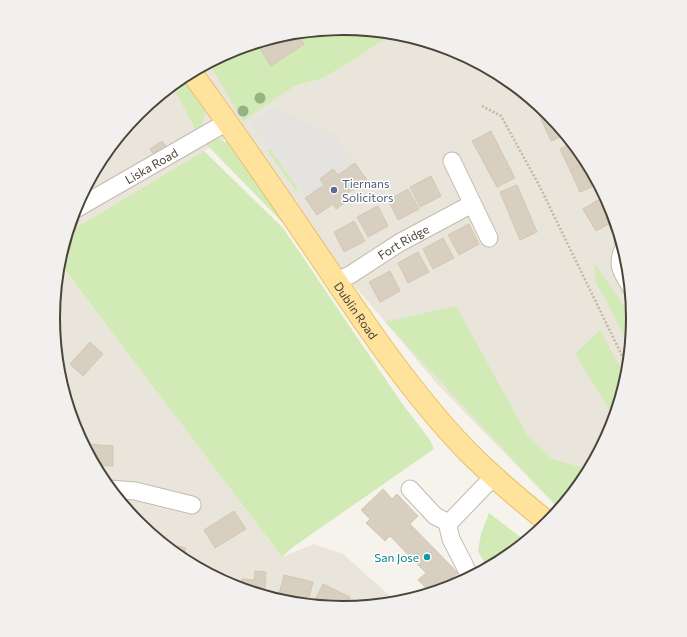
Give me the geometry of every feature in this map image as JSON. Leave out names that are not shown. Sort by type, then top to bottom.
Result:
[{"type":"main road","name":"Dublin Road","points":[[195,77],[336,281],[391,358],[430,409],[467,451],[544,519]]},
{"type":"street","name":"Liska Road","points":[[84,204],[227,122]]},
{"type":"street","points":[[452,161],[489,238]]},
{"type":"street","name":"Fort Ridge","points":[[336,281],[350,275],[399,243],[472,204]]},
{"type":"street","points":[[620,256],[621,270],[624,275]]},
{"type":"street","points":[[447,522],[451,521],[494,476]]},
{"type":"street","points":[[410,489],[435,516],[447,522],[451,538],[469,573]]},
{"type":"street","points":[[118,490],[135,491],[192,505]]},
{"type":"path","points":[[482,106],[501,116],[539,185],[624,360]]},
{"type":"shaded area","points":[[344,35],[381,37],[399,40],[435,50],[469,64],[501,83],[530,105],[557,132],[589,177],[598,193],[612,227],[622,263],[625,281],[627,318],[625,356],[622,374],[612,410],[598,444],[589,460],[556,506],[437,384],[377,312],[226,138],[75,228],[89,193],[108,161],[130,132],[157,105],[186,83],[218,64],[252,50],[288,40],[306,37]]},
{"type":"shaded area","points":[[275,107],[335,135],[355,163],[306,196],[250,123]]},
{"type":"shaded area","points":[[64,269],[282,557],[314,544],[343,554],[392,598],[344,602],[306,600],[288,597],[252,587],[218,573],[202,564],[171,543],[143,519],[119,491],[98,460],[89,444],[75,410],[65,374],[62,356],[60,318]]},
{"type":"green space","points":[[344,35],[386,38],[323,78],[296,85],[243,121],[212,68],[252,50],[288,40],[306,37]]},
{"type":"green space","points":[[186,83],[205,110],[202,127],[197,132],[175,91]]},
{"type":"green space","points":[[218,139],[227,142],[283,220],[282,222],[206,144]]},
{"type":"green space","points":[[270,149],[299,190],[296,191],[267,150]]},
{"type":"green space","points":[[204,151],[283,228],[401,402],[430,440],[434,449],[293,547],[282,557],[64,269],[75,228]]},
{"type":"green space","points":[[594,263],[627,309],[626,339],[596,282]]},
{"type":"green space","points":[[456,306],[526,433],[552,459],[584,468],[557,505],[548,497],[385,322]]},
{"type":"green space","points":[[600,330],[622,372],[611,412],[575,354]]},
{"type":"green space","points":[[489,513],[522,538],[485,564],[478,551],[481,534]]},
{"type":"building","points":[[300,38],[304,44],[271,66],[260,48]]},
{"type":"building","points":[[538,112],[545,120],[542,121]]},
{"type":"building","points":[[545,120],[561,137],[551,141],[542,121]]},
{"type":"building","points":[[491,131],[515,178],[497,187],[472,141]]},
{"type":"building","points":[[162,141],[166,146],[154,155],[150,149]]},
{"type":"building","points":[[567,145],[582,165],[570,170],[560,149]]},
{"type":"building","name":"Tiernans Solicitors","points":[[355,163],[367,180],[345,195],[348,200],[336,209],[333,204],[317,215],[305,198],[324,185],[320,179],[333,169],[338,175]]},
{"type":"building","points":[[582,165],[592,187],[580,192],[570,170]]},
{"type":"building","points":[[431,176],[441,196],[420,207],[410,187]]},
{"type":"building","points":[[517,185],[537,232],[520,240],[500,192]]},
{"type":"building","points":[[408,189],[419,209],[398,220],[388,200]]},
{"type":"building","points":[[600,199],[610,223],[596,231],[583,209]]},
{"type":"building","points":[[378,206],[388,226],[368,237],[357,217]]},
{"type":"building","points":[[354,221],[365,241],[344,252],[334,232]]},
{"type":"building","points":[[469,224],[479,244],[459,255],[448,235]]},
{"type":"building","points":[[443,238],[454,258],[433,269],[423,249]]},
{"type":"building","points":[[418,252],[429,272],[408,283],[398,263]]},
{"type":"building","points":[[390,271],[400,291],[380,302],[369,282]]},
{"type":"building","points":[[90,342],[103,354],[83,376],[70,364]]},
{"type":"building","points":[[89,444],[113,446],[113,466],[101,465]]},
{"type":"building","name":"San Jose","points":[[383,489],[392,499],[397,494],[418,516],[410,524],[458,573],[453,577],[455,579],[427,589],[418,580],[426,573],[390,536],[385,541],[366,523],[370,519],[361,510]]},
{"type":"building","points":[[234,511],[246,529],[215,548],[204,530]]},
{"type":"building","points":[[174,545],[186,548],[185,553]]},
{"type":"building","points":[[255,571],[266,572],[265,590],[242,583],[242,579],[254,580]]},
{"type":"building","points":[[284,575],[313,582],[308,600],[279,594]]},
{"type":"building","points":[[323,584],[350,597],[348,602],[315,600]]},
{"type":"place","name":"Tiernans Solicitors","points":[[334,190]]},
{"type":"place","name":"San Jose","points":[[427,557]]}]
